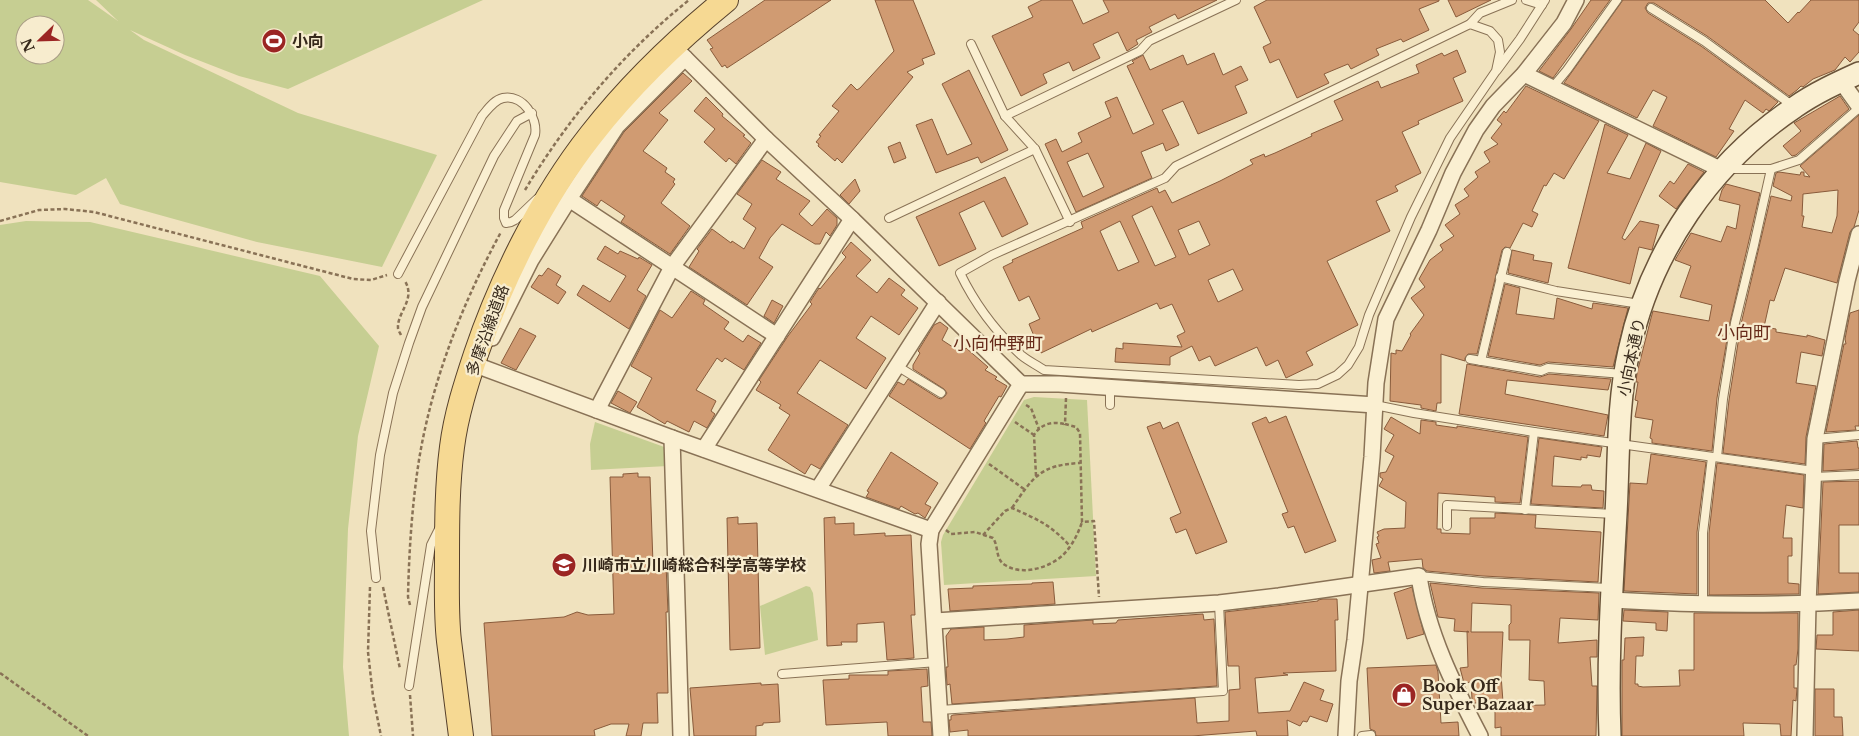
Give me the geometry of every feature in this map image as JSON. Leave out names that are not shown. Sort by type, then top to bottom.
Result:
[{"type":"main road","name":"多摩沿線道路","points":[[461,736],[449,639],[447,512],[452,444],[473,364],[501,288],[521,247],[562,195],[577,154],[602,121],[635,85],[679,52],[726,0]]},
{"type":"street","points":[[1346,736],[1349,681],[1372,457],[1375,405],[1386,319],[1429,230],[1453,173],[1476,130],[1493,106],[1524,74],[1564,23],[1576,0]]},
{"type":"street","points":[[679,52],[766,139],[852,219],[1021,384],[1375,405]]},
{"type":"street","points":[[1524,74],[1722,170]]},
{"type":"street","points":[[1850,77],[1859,107]]},
{"type":"street","name":"小向本通り","points":[[1610,736],[1608,690],[1611,594],[1625,374],[1634,328],[1654,273],[1676,230],[1722,170],[1766,129],[1794,107],[1850,77]]},
{"type":"street","points":[[597,410],[672,267],[766,139]]},
{"type":"street","points":[[562,195],[777,336]]},
{"type":"street","points":[[704,449],[852,219]]},
{"type":"street","points":[[1805,736],[1815,439],[1855,266],[1859,234]]},
{"type":"street","points":[[818,490],[938,302]]},
{"type":"street","points":[[473,364],[818,490],[937,529]]},
{"type":"street","points":[[941,736],[929,544],[1021,384]]},
{"type":"street","points":[[672,438],[681,736]]},
{"type":"street","points":[[935,620],[1218,603],[1419,576],[1422,597],[1431,626],[1453,681],[1480,736]]},
{"type":"street","points":[[1611,594],[1703,604],[1808,604],[1859,601]]},
{"type":"lane","points":[[1005,116],[1140,51],[1149,40],[1236,0]]},
{"type":"lane","points":[[1512,0],[1480,13],[1470,24],[1176,166],[1165,178],[1070,222],[992,255],[960,273],[968,292],[992,324],[1022,356],[1044,370],[1290,385],[1318,384],[1338,375],[1348,365],[1359,347],[1369,315],[1411,217],[1450,138],[1496,71],[1520,40],[1544,2],[1526,0]]},
{"type":"lane","points":[[1552,88],[1568,70],[1617,0]]},
{"type":"lane","points":[[1651,8],[1704,41],[1794,107]]},
{"type":"lane","points":[[1470,24],[1490,31],[1498,40],[1500,52],[1496,71]]},
{"type":"lane","points":[[971,44],[1005,116],[1035,149],[1070,222]]},
{"type":"lane","points":[[398,274],[482,116],[495,102],[503,98],[519,101],[532,113],[536,122],[535,135],[504,210],[506,223],[511,222],[536,199],[562,195]]},
{"type":"lane","points":[[1722,170],[1771,168],[1799,160],[1859,107]]},
{"type":"lane","points":[[376,578],[371,531],[380,455],[393,393],[406,351],[422,307],[494,156],[517,121],[532,113]]},
{"type":"lane","points":[[889,218],[1035,149]]},
{"type":"lane","points":[[1703,604],[1703,533],[1734,323],[1771,168]]},
{"type":"lane","points":[[1481,360],[1506,252]]},
{"type":"lane","points":[[1500,277],[1556,291],[1643,305]]},
{"type":"lane","points":[[1470,359],[1541,370],[1548,368],[1625,374]]},
{"type":"lane","points":[[897,366],[941,394]]},
{"type":"lane","points":[[1110,388],[1110,405]]},
{"type":"lane","points":[[1375,405],[1534,432],[1620,442],[1814,474],[1859,475]]},
{"type":"lane","points":[[1525,510],[1534,432]]},
{"type":"lane","points":[[1815,439],[1859,435]]},
{"type":"lane","points":[[1447,526],[1447,505],[1616,514]]},
{"type":"lane","points":[[409,686],[431,545],[447,512]]},
{"type":"lane","points":[[1419,576],[1611,594]]},
{"type":"lane","points":[[940,710],[1223,692],[1218,603]]},
{"type":"lane","points":[[782,674],[937,662]]},
{"type":"lane","points":[[1362,736],[1371,735]]},
{"type":"path","points":[[0,221],[39,210],[65,209],[94,212],[353,279],[371,280],[398,274],[408,290],[408,296],[398,328],[406,351]]},
{"type":"path","points":[[1065,424],[1066,396]]},
{"type":"path","points":[[1021,402],[1031,408],[1039,429]]},
{"type":"path","points":[[1011,418],[1034,435]]},
{"type":"path","points":[[937,529],[951,534],[976,532],[993,538],[998,544],[998,558],[1004,564],[1028,570],[1048,564],[1062,555],[1070,546],[1082,522],[1080,433],[1076,427],[1050,423],[1042,426],[1034,435],[1036,476]]},
{"type":"path","points":[[984,461],[1024,489]]},
{"type":"path","points":[[984,535],[1006,511],[1012,508],[1024,489],[1036,476],[1043,471],[1062,464],[1080,463]]},
{"type":"path","points":[[1012,508],[1042,521],[1057,531],[1070,546]]},
{"type":"path","points":[[1082,522],[1094,521],[1100,601]]},
{"type":"path","points":[[381,736],[373,696],[368,652],[369,589],[376,578],[380,579],[382,585],[399,667],[409,686],[413,736]]},
{"type":"path","points":[[0,673],[88,736]]},
{"type":"green space","points":[[0,0],[88,0],[118,21],[96,0],[483,0],[288,89],[239,76],[185,55],[130,30],[144,40],[298,113],[437,155],[382,267],[257,242],[120,204],[106,178],[76,195],[0,182]]},
{"type":"green space","points":[[26,221],[90,222],[320,276],[379,346],[358,436],[348,529],[343,667],[349,736],[0,736],[0,225]]},
{"type":"green space","points":[[1034,397],[1087,400],[1096,576],[944,585],[941,542],[943,535],[1024,400]]},
{"type":"green space","points":[[595,422],[667,448],[668,466],[591,470],[590,444]]},
{"type":"green space","points":[[806,586],[810,587],[813,593],[818,640],[765,655],[760,606]]},
{"type":"building","points":[[765,0],[831,0],[727,68],[725,65],[722,67],[710,49],[713,48],[707,40]]},
{"type":"building","points":[[875,0],[913,0],[935,54],[922,59],[924,64],[907,72],[913,77],[842,163],[837,158],[835,161],[816,142],[821,136],[819,135],[839,111],[832,106],[851,84],[857,90],[860,88],[894,51]]},
{"type":"building","points":[[1042,0],[1072,0],[1083,24],[1109,12],[1103,0],[1217,0],[1178,19],[1175,14],[1149,27],[1152,32],[1136,40],[1138,44],[1127,51],[1118,32],[1093,44],[1100,58],[1073,71],[1069,62],[1043,74],[1047,83],[1021,96],[992,36],[1033,17],[1028,7]]},
{"type":"building","points":[[1267,0],[1439,1],[1419,9],[1429,30],[1403,42],[1401,39],[1376,49],[1379,55],[1351,69],[1348,64],[1324,74],[1329,83],[1297,98],[1279,59],[1270,63],[1263,47],[1271,43],[1254,7]]},
{"type":"building","points":[[1448,0],[1491,0],[1456,17]]},
{"type":"building","points":[[1591,0],[1610,0],[1553,78],[1539,71],[1571,29]]},
{"type":"building","points":[[1623,0],[1765,0],[1788,23],[1811,0],[1859,0],[1859,22],[1853,30],[1859,35],[1859,52],[1850,62],[1845,57],[1835,70],[1813,79],[1789,96],[1707,36],[1654,3],[1648,3],[1645,8],[1648,13],[1701,46],[1778,102],[1769,111],[1766,109],[1763,113],[1745,100],[1729,129],[1734,131],[1716,157],[1653,126],[1667,97],[1653,90],[1637,118],[1564,83]]},
{"type":"building","points":[[1457,50],[1466,72],[1453,78],[1463,101],[1418,121],[1419,124],[1402,132],[1421,173],[1395,186],[1398,191],[1376,201],[1390,231],[1327,261],[1358,325],[1306,352],[1313,365],[1286,378],[1278,360],[1266,366],[1257,347],[1215,366],[1210,356],[1199,361],[1192,346],[1170,357],[1170,365],[1115,362],[1116,348],[1123,349],[1123,343],[1182,347],[1177,336],[1185,332],[1172,304],[1160,309],[1157,303],[1092,332],[1091,329],[1041,353],[1029,324],[1040,319],[1029,296],[1019,301],[1003,267],[1013,262],[1012,260],[1083,228],[1081,222],[1157,188],[1159,193],[1165,190],[1172,203],[1220,181],[1253,164],[1250,160],[1264,154],[1265,157],[1275,153],[1343,120],[1334,101],[1378,81],[1381,88],[1419,73],[1416,65],[1442,53],[1444,56]],"holes":[[[1152,206],[1176,257],[1155,266],[1132,216]],[[1120,221],[1139,262],[1118,271],[1100,231]],[[1199,221],[1210,245],[1189,255],[1178,230]],[[1233,269],[1243,290],[1218,302],[1208,280]]]},
{"type":"building","points":[[1214,53],[1223,75],[1241,66],[1248,80],[1235,86],[1247,113],[1198,134],[1183,101],[1162,110],[1179,145],[1166,151],[1163,143],[1141,152],[1152,178],[1076,212],[1045,144],[1056,139],[1062,152],[1082,142],[1078,133],[1111,117],[1105,102],[1117,97],[1133,134],[1154,124],[1127,66],[1143,55],[1150,70],[1183,55],[1187,65]],"holes":[[[1088,153],[1104,187],[1083,197],[1067,162]]]},
{"type":"building","points":[[969,70],[1008,150],[981,163],[978,157],[936,173],[916,125],[932,119],[947,155],[972,144],[942,84]]},
{"type":"building","points":[[683,73],[692,81],[659,113],[668,120],[643,151],[667,168],[665,172],[675,179],[673,182],[675,184],[661,203],[690,226],[670,254],[621,222],[625,216],[601,200],[597,206],[582,196],[624,132]]},
{"type":"building","points":[[1526,86],[1599,121],[1564,179],[1554,173],[1546,186],[1544,185],[1532,211],[1538,214],[1532,227],[1523,223],[1510,248],[1505,247],[1502,250],[1477,354],[1468,354],[1465,361],[1441,354],[1441,403],[1437,403],[1436,411],[1421,408],[1421,405],[1390,401],[1391,353],[1396,354],[1396,350],[1402,351],[1410,334],[1424,315],[1411,298],[1425,287],[1419,279],[1430,260],[1443,250],[1440,245],[1454,236],[1445,225],[1460,214],[1455,205],[1469,196],[1464,189],[1478,177],[1475,172],[1490,162],[1484,152],[1498,144],[1491,138],[1502,124],[1497,120],[1504,111],[1506,113]]},
{"type":"building","points":[[1840,96],[1849,109],[1796,155],[1792,156],[1783,146],[1801,131],[1794,123]]},
{"type":"building","points":[[706,97],[723,114],[722,116],[745,135],[743,136],[751,143],[736,164],[729,158],[726,162],[704,142],[715,129],[694,111]]},
{"type":"building","points":[[1859,115],[1859,210],[1854,227],[1850,232],[1837,283],[1785,268],[1774,301],[1770,300],[1764,327],[1776,329],[1776,332],[1807,337],[1807,335],[1825,340],[1822,356],[1801,352],[1796,383],[1816,386],[1806,437],[1805,464],[1723,453],[1741,324],[1771,196],[1791,201],[1792,196],[1773,186],[1776,173],[1800,175],[1801,172],[1804,172],[1804,176],[1810,177],[1800,166]],"holes":[[[1838,190],[1837,216],[1832,233],[1802,227],[1804,216],[1802,216],[1803,194]]]},
{"type":"building","points":[[1605,124],[1628,135],[1607,173],[1630,179],[1646,143],[1661,151],[1622,238],[1625,240],[1640,221],[1659,225],[1652,250],[1639,247],[1630,284],[1568,268]]},
{"type":"building","points":[[900,142],[906,158],[894,163],[888,147]]},
{"type":"building","points":[[762,160],[781,172],[776,179],[810,201],[799,214],[812,226],[827,209],[837,218],[837,225],[830,236],[826,232],[820,244],[815,244],[782,224],[770,238],[759,258],[773,267],[747,305],[689,267],[699,251],[697,249],[712,229],[731,243],[732,241],[744,249],[756,228],[743,219],[752,204],[737,194]]},
{"type":"building","points":[[1688,164],[1704,172],[1676,209],[1659,196],[1670,181],[1674,184]]},
{"type":"building","points":[[1005,177],[1028,224],[1002,237],[984,201],[959,213],[976,249],[939,266],[916,217]]},
{"type":"building","points":[[855,179],[860,191],[849,204],[840,195]]},
{"type":"building","points":[[1726,184],[1760,193],[1730,322],[1717,398],[1712,451],[1652,443],[1650,438],[1653,420],[1635,417],[1638,401],[1635,400],[1638,382],[1636,382],[1637,373],[1653,311],[1709,321],[1712,305],[1680,297],[1691,266],[1675,260],[1691,233],[1721,242],[1727,226],[1736,229],[1740,205],[1719,200]]},
{"type":"building","points":[[851,242],[871,260],[856,276],[877,293],[889,278],[905,290],[901,295],[918,308],[899,335],[871,316],[856,338],[886,358],[866,389],[820,360],[797,393],[848,425],[820,469],[811,464],[805,474],[768,450],[790,415],[779,408],[781,405],[756,390],[761,382],[759,380],[812,304],[810,302],[819,288],[846,257],[842,253]]},
{"type":"building","points":[[605,246],[618,254],[620,251],[638,259],[639,257],[652,265],[637,290],[646,296],[629,329],[577,295],[583,285],[610,302],[626,276],[597,259]]},
{"type":"building","points":[[1512,250],[1534,255],[1533,260],[1552,263],[1548,283],[1508,273]]},
{"type":"building","points":[[548,268],[561,276],[556,285],[566,292],[558,304],[531,287],[539,275],[542,276]]},
{"type":"building","points":[[1505,284],[1520,288],[1516,314],[1554,319],[1557,298],[1592,309],[1593,303],[1628,308],[1613,367],[1548,362],[1540,365],[1488,356]]},
{"type":"building","points":[[691,291],[705,300],[703,304],[729,322],[724,329],[743,342],[748,335],[761,343],[744,370],[725,358],[722,362],[717,358],[696,390],[716,401],[711,411],[715,414],[707,428],[694,421],[689,432],[667,421],[665,424],[637,407],[652,378],[631,366],[660,310],[672,318]]},
{"type":"building","points":[[772,300],[783,306],[774,323],[764,316]]},
{"type":"building","points":[[1859,310],[1859,426],[1855,426],[1856,430],[1826,432],[1844,344],[1846,344],[1845,339],[1850,313]]},
{"type":"building","points":[[940,322],[948,328],[942,340],[962,353],[966,348],[988,367],[985,370],[1007,386],[984,421],[986,423],[970,449],[889,396],[898,382],[904,385],[908,379],[938,398],[941,399],[945,396],[947,393],[944,389],[913,369],[913,365],[920,353],[918,351],[934,325]]},
{"type":"building","points":[[520,328],[536,336],[516,370],[501,363]]},
{"type":"building","points":[[1467,364],[1540,377],[1549,374],[1611,379],[1608,390],[1507,380],[1505,394],[1608,415],[1604,436],[1459,414]]},
{"type":"building","points":[[618,391],[637,402],[630,413],[611,403]]},
{"type":"building","points":[[1286,416],[1336,541],[1305,553],[1294,526],[1288,528],[1282,514],[1288,512],[1252,423],[1266,417],[1269,423]]},
{"type":"building","points":[[1391,417],[1420,434],[1421,420],[1436,422],[1436,425],[1457,428],[1457,426],[1528,437],[1520,503],[1495,502],[1495,497],[1438,493],[1437,529],[1441,529],[1441,533],[1470,534],[1470,518],[1495,518],[1495,513],[1536,515],[1535,528],[1601,532],[1598,582],[1427,571],[1423,568],[1422,559],[1388,562],[1390,571],[1374,573],[1372,560],[1381,558],[1376,544],[1379,543],[1377,532],[1384,529],[1405,528],[1406,502],[1379,486],[1383,479],[1380,477],[1380,473],[1386,472],[1394,456],[1385,451],[1394,435],[1384,429]]},
{"type":"building","points":[[1160,422],[1163,429],[1178,422],[1227,542],[1196,554],[1186,529],[1176,533],[1170,518],[1181,513],[1147,427]]},
{"type":"building","points":[[1539,438],[1602,447],[1600,457],[1587,455],[1587,458],[1581,457],[1581,460],[1554,456],[1552,486],[1581,487],[1582,485],[1591,485],[1592,490],[1604,491],[1603,508],[1531,504]]},
{"type":"building","points":[[1857,441],[1859,469],[1823,471],[1824,444]]},
{"type":"building","points":[[891,452],[938,483],[925,504],[931,507],[925,518],[901,506],[899,509],[866,497],[869,492],[867,491]]},
{"type":"building","points":[[1651,454],[1706,462],[1697,532],[1697,594],[1624,591],[1630,483],[1647,484]]},
{"type":"building","points":[[1717,463],[1804,475],[1803,508],[1786,505],[1783,538],[1792,538],[1792,556],[1788,556],[1788,583],[1799,584],[1799,594],[1709,595],[1709,533]]},
{"type":"building","points":[[638,473],[638,477],[650,477],[653,564],[666,564],[668,693],[657,693],[658,723],[643,723],[641,736],[626,736],[629,724],[611,724],[594,730],[595,736],[492,736],[484,623],[564,617],[577,612],[588,615],[614,614],[610,477],[623,477],[623,474]]},
{"type":"building","points":[[1859,481],[1859,525],[1839,525],[1839,573],[1859,573],[1859,592],[1818,594],[1823,482]]},
{"type":"building","points":[[738,517],[738,524],[757,523],[760,648],[730,650],[727,518]]},
{"type":"building","points":[[835,517],[835,524],[854,523],[854,535],[885,533],[885,536],[911,535],[915,615],[911,615],[914,658],[887,660],[884,622],[857,624],[857,642],[841,642],[842,645],[827,646],[824,518]]},
{"type":"building","points":[[1053,582],[1055,604],[950,611],[948,589]]},
{"type":"building","points":[[1430,583],[1482,588],[1599,593],[1598,620],[1560,618],[1558,643],[1597,640],[1597,657],[1590,657],[1592,686],[1597,686],[1596,736],[1501,736],[1501,727],[1495,728],[1495,706],[1545,705],[1544,681],[1529,680],[1530,640],[1509,640],[1511,605],[1472,603],[1471,632],[1503,632],[1501,675],[1503,702],[1474,703],[1471,682],[1464,683],[1460,668],[1468,667],[1467,632],[1454,631],[1455,619],[1438,617]]},
{"type":"building","points":[[1412,587],[1424,634],[1407,639],[1394,593]]},
{"type":"building","points":[[1323,599],[1337,599],[1338,620],[1335,620],[1336,671],[1283,673],[1288,675],[1255,678],[1258,713],[1290,711],[1304,682],[1324,690],[1320,700],[1333,704],[1327,722],[1310,716],[1307,722],[1303,721],[1300,726],[1287,720],[1288,736],[1257,736],[1256,731],[1192,736],[968,736],[968,730],[950,732],[949,720],[951,720],[953,715],[1195,698],[1197,723],[1229,721],[1229,690],[1240,689],[1239,666],[1228,666],[1225,612]]},
{"type":"building","points":[[1624,610],[1668,612],[1667,631],[1656,630],[1656,623],[1623,621]]},
{"type":"building","points":[[1859,610],[1859,651],[1816,649],[1817,635],[1833,635],[1833,612]]},
{"type":"building","points":[[1694,613],[1798,613],[1798,649],[1796,665],[1794,665],[1794,688],[1797,688],[1796,701],[1793,700],[1791,736],[1781,736],[1780,724],[1743,723],[1744,736],[1622,736],[1622,660],[1624,660],[1625,638],[1644,637],[1643,656],[1636,656],[1635,684],[1643,687],[1680,686],[1679,670],[1694,670]]},
{"type":"building","points":[[1203,614],[1204,620],[1214,619],[1217,686],[952,704],[950,684],[947,685],[946,667],[948,667],[946,636],[951,629],[984,627],[984,640],[1007,639],[1024,637],[1024,625],[1093,620],[1093,624],[1116,623],[1118,620]]},
{"type":"building","name":"Book Off Super Bazaar","points":[[1436,665],[1441,723],[1458,722],[1459,736],[1376,736],[1375,731],[1370,729],[1367,668]]},
{"type":"building","points":[[927,669],[928,686],[921,687],[923,722],[931,722],[932,736],[888,736],[887,722],[826,725],[823,680],[849,679],[849,675],[888,675],[888,671]]},
{"type":"building","points":[[761,683],[761,685],[778,684],[780,722],[763,723],[763,725],[756,726],[756,736],[694,736],[690,688]]},
{"type":"building","points":[[1815,689],[1834,689],[1834,717],[1842,717],[1843,736],[1815,736]]},
{"type":"place","name":"小向","points":[[274,41]]},
{"type":"place","name":"川崎市立川崎総合科学高等学校","points":[[564,565]]},
{"type":"place","name":"Book Off Super Bazaar","points":[[1404,695]]},
{"type":"district","name":"小向町","points":[[1744,333]]},
{"type":"district","name":"小向仲野町","points":[[998,344]]}]
